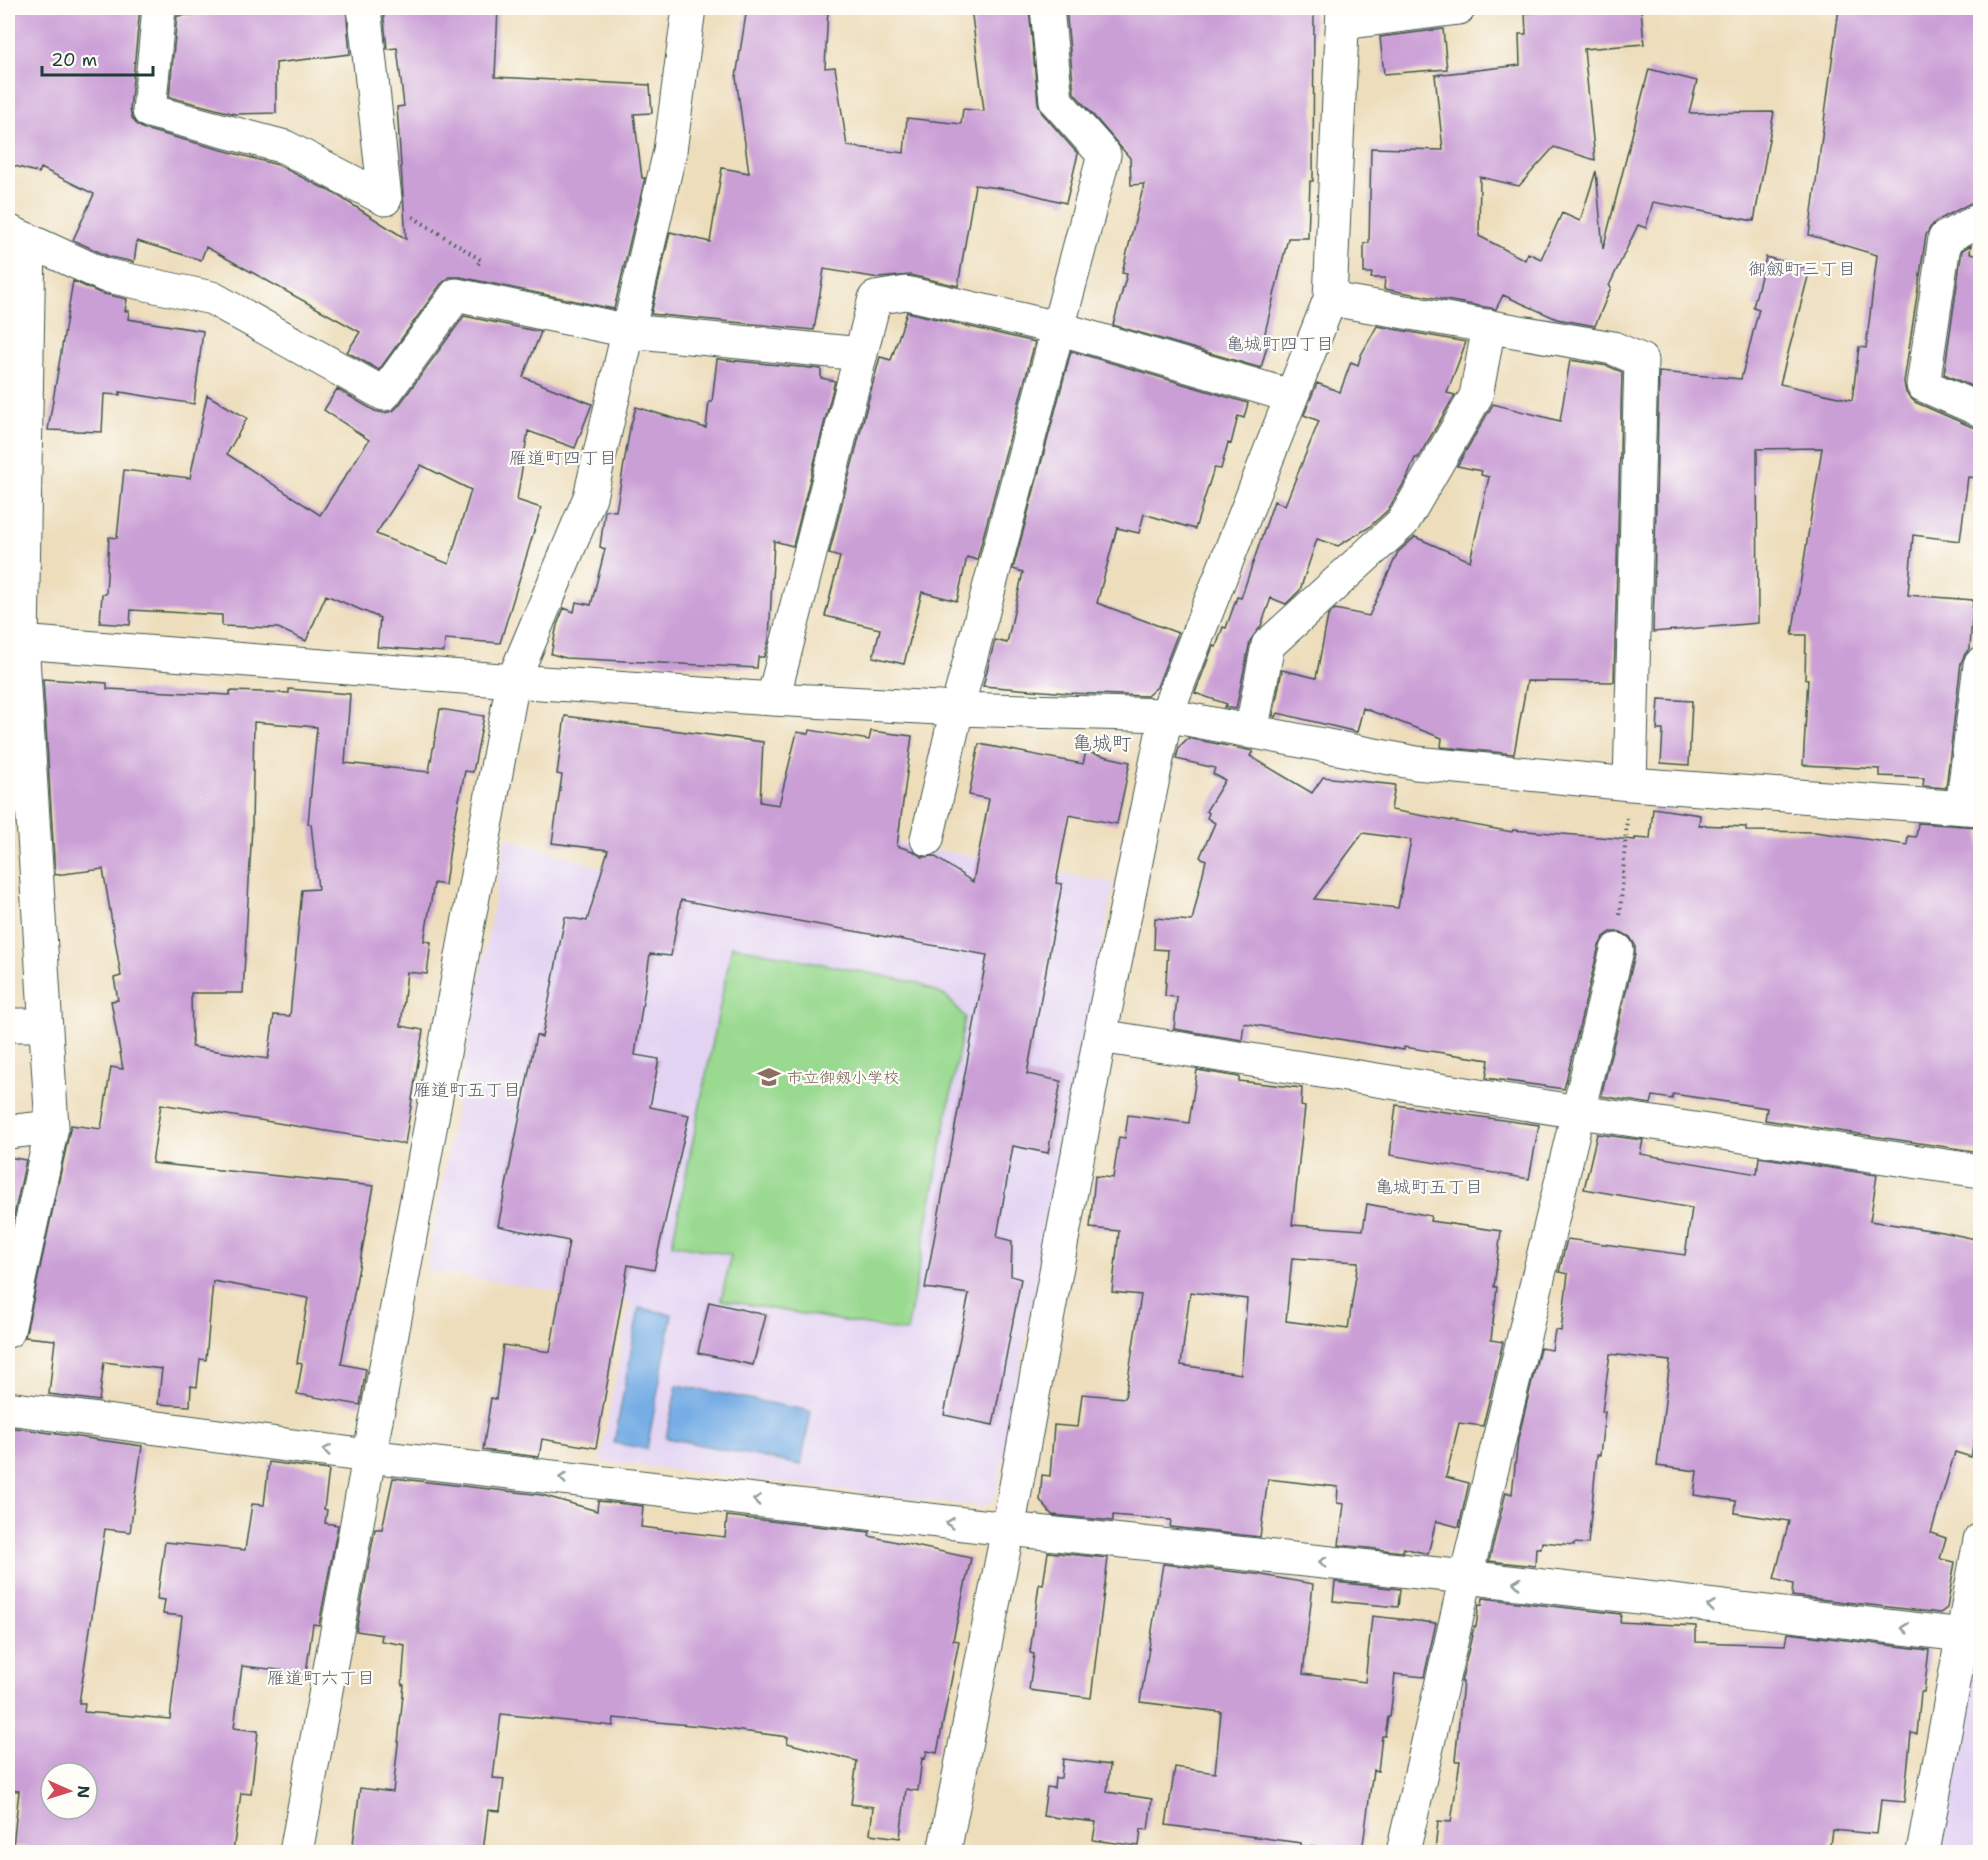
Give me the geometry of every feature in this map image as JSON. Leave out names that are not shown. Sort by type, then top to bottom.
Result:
[{"type":"street","points":[[159,8],[149,111],[285,147],[385,199]]},
{"type":"street","points":[[364,8],[385,199]]},
{"type":"street","points":[[296,1852],[513,681],[590,497],[670,151],[689,8]]},
{"type":"street","points":[[927,839],[957,709],[1104,155],[1056,101],[1047,8]]},
{"type":"street","points":[[944,1852],[1008,1529],[1100,1036],[1166,715],[1330,299],[1343,15],[1459,8]]},
{"type":"street","points":[[1980,220],[1945,238],[1923,385],[1980,410]]},
{"type":"street","points":[[8,1331],[52,1127],[15,641],[18,235],[104,275],[212,298],[384,394],[456,295],[629,331],[861,354]]},
{"type":"street","points":[[773,699],[875,298],[906,293],[1058,328],[1291,396]]},
{"type":"street","points":[[1330,299],[1614,348],[1641,360],[1630,784]]},
{"type":"street","points":[[1251,732],[1268,645],[1402,522],[1476,396],[1489,326]]},
{"type":"street","points":[[15,641],[513,681],[773,699],[957,709],[1166,715],[1416,763],[1630,784],[1971,808],[1980,664]]},
{"type":"street","points":[[1403,1852],[1466,1577],[1617,950]]},
{"type":"street","points":[[8,1026],[45,1026]]},
{"type":"street","points":[[1100,1036],[1579,1112],[1980,1171]]},
{"type":"street","points":[[8,1132],[52,1127]]},
{"type":"street","points":[[8,1408],[368,1456],[1008,1529],[1466,1577],[1963,1635]]},
{"type":"street","points":[[1923,1852],[1980,1540]]},
{"type":"path","points":[[385,199],[481,260],[456,295]]},
{"type":"path","points":[[1617,950],[1630,784]]},
{"type":"shaded area","name":"市立御剱小学校","points":[[666,799],[1114,883],[995,1498],[983,1507],[600,1461],[630,1302],[426,1271],[506,838],[640,880]]},
{"type":"shaded area","points":[[1980,1635],[1980,1852],[1940,1852]]},
{"type":"green space","points":[[732,946],[918,983],[947,997],[965,1017],[907,1332],[721,1300],[731,1255],[672,1244]]},
{"type":"water","points":[[639,1308],[672,1314],[647,1449],[614,1443]]},
{"type":"water","points":[[677,1385],[811,1411],[801,1465],[666,1438]]},
{"type":"building","points":[[8,8],[140,8],[130,109],[137,125],[144,129],[278,165],[337,195],[406,239],[397,107],[404,106],[397,48],[387,49],[383,9],[498,8],[495,77],[650,85],[652,113],[634,114],[642,178],[645,178],[614,309],[460,277],[450,277],[441,284],[379,370],[347,352],[360,332],[206,247],[201,260],[137,241],[134,262],[110,257],[73,240],[94,194],[41,168],[39,173],[8,164]]},
{"type":"building","points":[[214,8],[346,8],[350,54],[276,63],[276,113],[235,114],[169,97],[177,16],[214,13]]},
{"type":"building","points":[[747,8],[828,8],[825,68],[835,67],[847,146],[904,153],[907,118],[961,124],[963,109],[984,111],[971,8],[1029,8],[1038,103],[1042,113],[1078,154],[1066,203],[1015,190],[975,185],[958,286],[910,275],[879,278],[824,269],[814,330],[651,314],[670,232],[710,242],[722,168],[749,173],[736,77]]},
{"type":"building","points":[[1066,8],[1314,8],[1313,181],[1310,181],[1308,238],[1288,238],[1263,341],[1268,342],[1261,368],[1113,325],[1127,274],[1122,273],[1144,184],[1131,185],[1130,158],[1074,93]]},
{"type":"building","points":[[1641,8],[1644,44],[1584,49],[1595,160],[1554,147],[1519,186],[1480,177],[1479,236],[1525,260],[1528,253],[1541,259],[1562,213],[1580,221],[1596,171],[1603,249],[1649,69],[1697,81],[1689,113],[1774,112],[1754,221],[1653,202],[1646,228],[1638,225],[1609,286],[1611,287],[1595,326],[1557,319],[1503,295],[1496,309],[1384,289],[1385,278],[1371,278],[1372,273],[1364,273],[1364,243],[1369,243],[1371,148],[1443,150],[1435,75],[1520,65],[1519,34],[1526,34],[1525,13]]},
{"type":"building","points":[[1839,8],[1980,8],[1980,201],[1971,203],[1936,221],[1926,235],[1904,382],[1906,393],[1915,402],[1972,427],[1980,428],[1979,478],[1968,477],[1960,541],[1913,535],[1908,595],[1973,600],[1970,649],[1961,663],[1946,788],[1923,786],[1924,778],[1880,776],[1880,769],[1803,765],[1808,679],[1805,679],[1806,635],[1792,635],[1822,448],[1757,449],[1758,623],[1653,632],[1659,372],[1741,379],[1759,309],[1753,307],[1766,257],[1810,269],[1780,384],[1852,400],[1859,347],[1866,348],[1877,255],[1809,235]]},
{"type":"building","points":[[1443,29],[1447,69],[1384,74],[1380,37]]},
{"type":"building","points":[[1971,245],[1970,253],[1980,255],[1980,390],[1944,374],[1962,250]]},
{"type":"building","points":[[73,281],[100,293],[127,299],[125,311],[129,311],[128,319],[203,331],[194,404],[120,392],[120,395],[104,394],[102,432],[48,430]]},
{"type":"building","points":[[907,312],[1035,342],[977,560],[967,557],[957,601],[922,592],[904,664],[873,657],[880,629],[825,616],[840,557],[829,554],[871,390],[880,357],[891,360]]},
{"type":"building","points":[[464,316],[541,332],[523,377],[592,404],[575,448],[528,431],[517,500],[541,508],[500,643],[445,639],[444,652],[377,647],[380,618],[326,595],[306,641],[278,628],[222,626],[222,615],[131,610],[130,625],[100,623],[102,594],[106,594],[109,537],[117,538],[124,470],[190,478],[207,395],[247,418],[227,454],[320,515],[369,440],[324,410],[337,389],[375,411],[384,413],[393,411]],"holes":[[[421,465],[471,490],[449,564],[376,534]]]},
{"type":"building","points":[[1377,326],[1466,342],[1447,393],[1455,395],[1418,458],[1415,458],[1407,478],[1388,510],[1368,528],[1338,546],[1317,539],[1300,590],[1286,604],[1271,598],[1261,626],[1250,641],[1236,709],[1224,707],[1227,704],[1195,693],[1213,646],[1216,647],[1223,627],[1226,628],[1237,597],[1241,598],[1274,501],[1285,505],[1319,421],[1304,415],[1317,383],[1340,392],[1351,362],[1358,365]]},
{"type":"building","points":[[1071,351],[1248,403],[1244,418],[1238,416],[1231,444],[1228,443],[1221,469],[1214,468],[1195,529],[1144,514],[1139,533],[1117,528],[1097,603],[1178,633],[1157,687],[1147,696],[1068,693],[983,686],[995,640],[1007,643],[1023,572],[1013,569]]},
{"type":"building","points":[[717,359],[821,369],[821,378],[835,381],[793,546],[774,541],[769,640],[764,657],[758,657],[757,668],[566,658],[551,654],[557,625],[564,608],[574,612],[576,602],[591,605],[605,549],[600,547],[605,510],[616,511],[630,428],[636,407],[706,428],[709,402],[712,402]]},
{"type":"building","points":[[1570,360],[1608,366],[1622,372],[1614,682],[1527,681],[1514,754],[1441,747],[1442,738],[1363,708],[1357,732],[1278,713],[1276,717],[1273,716],[1282,670],[1316,678],[1328,616],[1335,609],[1369,616],[1398,552],[1415,537],[1470,561],[1489,477],[1481,475],[1482,471],[1457,466],[1493,404],[1560,421]]},
{"type":"building","points":[[43,679],[107,683],[107,689],[230,695],[230,691],[289,693],[289,689],[350,694],[345,763],[429,772],[440,709],[484,716],[473,772],[465,771],[452,834],[445,885],[434,883],[424,941],[431,942],[427,974],[407,972],[401,1026],[423,1030],[405,1144],[161,1104],[152,1163],[374,1186],[341,1364],[366,1369],[360,1405],[297,1394],[302,1364],[297,1363],[308,1298],[213,1281],[206,1360],[200,1359],[197,1387],[191,1386],[190,1406],[158,1404],[162,1369],[104,1362],[99,1401],[49,1394],[55,1340],[25,1337],[71,1125],[101,1129],[111,1067],[123,1069],[111,1001],[118,1000],[114,978],[121,976],[103,869],[55,875]],"holes":[[[254,722],[317,727],[308,824],[311,824],[318,889],[302,890],[290,1016],[274,1015],[268,1059],[192,1047],[191,993],[243,993],[252,826]]]},
{"type":"building","points":[[1659,699],[1692,701],[1689,765],[1661,763],[1663,730],[1657,730]]},
{"type":"building","points":[[565,716],[763,742],[760,802],[779,805],[797,732],[809,734],[810,730],[869,740],[871,731],[912,736],[897,846],[913,851],[922,857],[934,856],[973,882],[989,799],[969,795],[979,744],[1083,764],[1086,752],[1130,762],[1117,824],[1069,815],[1056,883],[1062,884],[1027,1074],[1061,1081],[1048,1153],[1013,1146],[997,1237],[1012,1241],[1011,1276],[1021,1279],[993,1425],[944,1415],[969,1294],[925,1288],[987,955],[681,900],[671,956],[650,954],[635,1055],[659,1059],[650,1107],[689,1115],[654,1270],[628,1265],[596,1448],[542,1439],[539,1457],[483,1450],[491,1398],[496,1399],[503,1345],[550,1352],[569,1241],[498,1226],[536,1035],[542,1037],[565,917],[587,921],[608,850],[552,843],[562,775],[557,774]]},
{"type":"building","points":[[1188,738],[1253,751],[1250,756],[1312,793],[1323,777],[1395,785],[1391,810],[1512,832],[1513,830],[1635,840],[1635,838],[1650,839],[1653,808],[1700,815],[1699,825],[1746,827],[1746,831],[1815,832],[1907,845],[1908,836],[1916,837],[1918,823],[1980,827],[1980,1152],[1765,1120],[1767,1108],[1673,1094],[1672,1099],[1653,1096],[1651,1104],[1601,1096],[1635,954],[1635,945],[1630,937],[1621,932],[1611,932],[1604,937],[1599,946],[1564,1089],[1486,1078],[1489,1060],[1404,1047],[1404,1050],[1244,1023],[1242,1040],[1174,1029],[1177,997],[1165,996],[1168,950],[1154,949],[1155,918],[1192,921],[1206,860],[1200,857],[1215,823],[1207,818],[1209,813],[1206,811],[1225,780],[1213,774],[1215,768],[1176,759],[1179,747]],"holes":[[[1363,833],[1411,840],[1398,908],[1314,899]]]},
{"type":"building","points":[[1197,1070],[1239,1077],[1239,1081],[1302,1088],[1301,1106],[1305,1107],[1292,1225],[1363,1230],[1367,1204],[1431,1216],[1430,1221],[1501,1231],[1494,1287],[1497,1287],[1491,1340],[1503,1342],[1483,1426],[1459,1423],[1446,1477],[1469,1483],[1459,1527],[1436,1521],[1428,1554],[1403,1548],[1403,1552],[1339,1545],[1344,1504],[1337,1503],[1338,1487],[1268,1479],[1260,1537],[1170,1527],[1171,1520],[1113,1515],[1113,1521],[1052,1515],[1040,1500],[1042,1475],[1050,1476],[1054,1425],[1078,1427],[1082,1394],[1125,1398],[1141,1295],[1112,1292],[1119,1231],[1090,1228],[1095,1176],[1113,1178],[1119,1137],[1125,1138],[1128,1115],[1189,1123]],"holes":[[[1292,1258],[1358,1262],[1348,1329],[1286,1321]],[[1190,1292],[1247,1299],[1241,1374],[1181,1365]]]},
{"type":"building","points":[[1396,1105],[1539,1125],[1529,1179],[1390,1155]]},
{"type":"building","points":[[1597,1134],[1643,1140],[1640,1154],[1757,1174],[1759,1157],[1877,1175],[1870,1221],[1980,1240],[1980,1412],[1971,1457],[1955,1452],[1931,1533],[1946,1538],[1940,1559],[1955,1562],[1947,1608],[1940,1613],[1792,1596],[1793,1584],[1774,1579],[1789,1521],[1735,1513],[1736,1501],[1694,1495],[1697,1471],[1657,1466],[1670,1361],[1610,1354],[1588,1544],[1542,1542],[1541,1548],[1536,1548],[1535,1566],[1489,1561],[1506,1492],[1512,1494],[1518,1439],[1540,1348],[1552,1350],[1555,1330],[1561,1331],[1568,1274],[1559,1272],[1567,1239],[1685,1255],[1692,1208],[1584,1189]]},
{"type":"building","points":[[8,1157],[26,1160],[8,1244]]},
{"type":"building","points":[[709,1302],[766,1315],[753,1365],[698,1353]]},
{"type":"building","points":[[8,1427],[142,1446],[130,1532],[105,1529],[79,1703],[85,1703],[84,1712],[170,1719],[182,1616],[163,1614],[165,1600],[157,1599],[165,1542],[245,1550],[252,1504],[264,1505],[269,1462],[329,1470],[324,1509],[327,1510],[325,1523],[338,1525],[319,1625],[313,1624],[306,1673],[242,1666],[234,1728],[258,1731],[251,1794],[241,1793],[233,1852],[80,1852],[13,1846],[19,1791],[8,1790]]},
{"type":"building","points":[[393,1478],[542,1495],[597,1511],[598,1501],[643,1506],[641,1527],[725,1537],[727,1516],[870,1532],[869,1536],[971,1558],[953,1640],[959,1641],[937,1753],[927,1751],[925,1759],[922,1758],[918,1791],[906,1789],[900,1838],[870,1834],[873,1807],[851,1804],[857,1761],[787,1743],[788,1737],[614,1718],[613,1726],[501,1714],[493,1778],[504,1779],[500,1811],[488,1810],[483,1852],[352,1852],[360,1788],[393,1792],[404,1685],[402,1685],[405,1645],[381,1641],[382,1635],[356,1631],[375,1529],[382,1529]]},
{"type":"building","points":[[1048,1552],[1108,1558],[1091,1698],[1029,1690],[1034,1654],[1030,1653],[1039,1584],[1043,1585]]},
{"type":"building","points":[[1163,1564],[1256,1574],[1313,1584],[1303,1674],[1365,1682],[1372,1616],[1436,1623],[1424,1677],[1395,1674],[1390,1717],[1388,1717],[1385,1736],[1382,1736],[1378,1771],[1373,1770],[1362,1852],[1301,1846],[1301,1843],[1166,1825],[1175,1767],[1215,1773],[1221,1712],[1140,1702]]},
{"type":"building","points":[[1335,1582],[1400,1589],[1398,1607],[1333,1601]]},
{"type":"building","points":[[1483,1598],[1621,1614],[1620,1622],[1696,1626],[1696,1642],[1786,1645],[1788,1633],[1929,1650],[1924,1692],[1921,1692],[1917,1734],[1911,1733],[1904,1802],[1881,1800],[1877,1834],[1832,1830],[1829,1852],[1435,1852],[1438,1821],[1451,1822],[1460,1761],[1455,1761],[1463,1682],[1461,1682],[1474,1627],[1476,1627],[1479,1604],[1482,1605]]},
{"type":"building","points":[[1063,1759],[1110,1765],[1107,1792],[1152,1799],[1148,1830],[1141,1829],[1139,1846],[1093,1840],[1096,1822],[1043,1816],[1047,1787],[1054,1788],[1055,1778],[1061,1778]]},
{"type":"place","name":"市立御剱小学校","points":[[769,1077]]},
{"type":"district","name":"御劔町三丁目","points":[[1802,269]]},
{"type":"district","name":"亀城町四丁目","points":[[1280,344]]},
{"type":"district","name":"雁道町四丁目","points":[[563,458]]},
{"type":"district","name":"亀城町","points":[[1102,743]]},
{"type":"district","name":"雁道町五丁目","points":[[467,1090]]},
{"type":"district","name":"亀城町五丁目","points":[[1429,1187]]},
{"type":"district","name":"雁道町六丁目","points":[[321,1678]]}]
